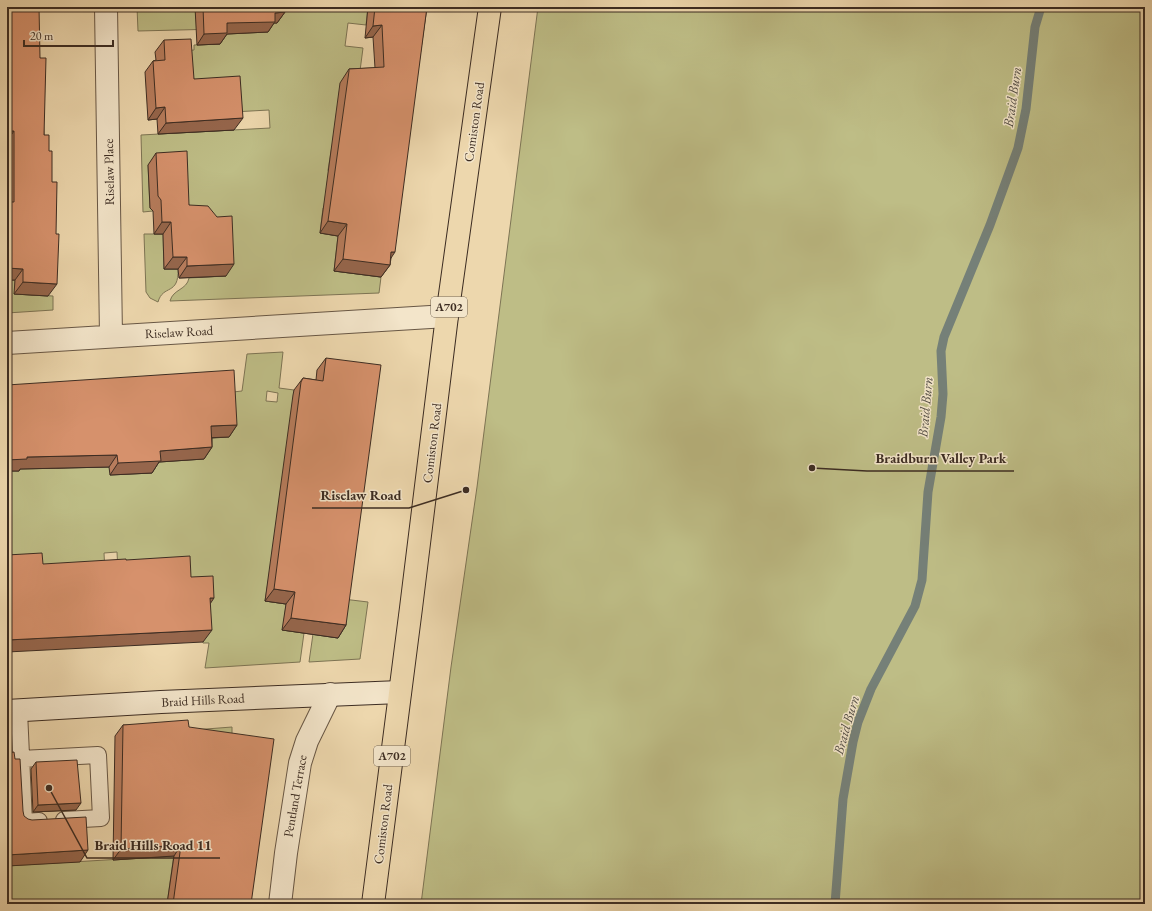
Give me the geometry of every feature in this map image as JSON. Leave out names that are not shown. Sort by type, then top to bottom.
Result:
[{"type":"main road","name":"Comiston Road","points":[[373,904],[447,316],[490,7]]},
{"type":"street","name":"Riselaw Place","points":[[106,7],[111,336]]},
{"type":"street","name":"Riselaw Road","points":[[7,343],[447,316]]},
{"type":"street","name":"Braid Hills Road","points":[[13,711],[161,702],[400,692]]},
{"type":"street","name":"Pentland Terrace","points":[[280,904],[286,853],[300,763],[307,741],[330,694]]},
{"type":"lane","points":[[13,711],[21,759],[24,822],[101,818],[98,755],[21,759]]},
{"type":"shaded area","points":[[137,7],[195,7],[196,19],[277,7],[368,7],[366,25],[348,23],[345,46],[363,48],[350,147],[332,146],[328,170],[342,210],[323,208],[320,233],[338,236],[334,271],[381,277],[379,293],[170,301],[174,294],[186,285],[189,278],[226,276],[212,228],[148,165],[150,208],[153,211],[143,212],[141,135],[270,128],[269,110],[233,112],[179,100],[183,51],[194,50],[194,45],[220,44],[219,29],[138,31]]},
{"type":"shaded area","points":[[538,7],[1145,7],[1145,904],[421,904],[451,667],[477,487]]},
{"type":"shaded area","points":[[144,234],[163,234],[164,269],[178,269],[176,283],[173,287],[163,293],[158,302],[150,298],[146,292]]},
{"type":"shaded area","points":[[7,280],[15,280],[15,294],[53,296],[53,310],[7,313]]},
{"type":"shaded area","points":[[283,352],[279,388],[294,390],[289,578],[269,576],[265,601],[286,604],[283,630],[304,633],[300,662],[205,668],[209,643],[203,643],[201,611],[119,592],[117,552],[104,553],[106,593],[7,566],[7,471],[18,450],[57,468],[81,467],[150,436],[203,438],[233,392],[242,391],[247,354]],"holes":[[[267,391],[278,393],[277,402],[266,401]]]},
{"type":"shaded area","points":[[343,599],[368,602],[360,659],[309,662],[313,634],[338,638]]},
{"type":"shaded area","points":[[232,727],[232,745],[174,854],[167,904],[7,904],[7,866],[138,858],[180,731]]},
{"type":"building","points":[[7,7],[39,7],[40,58],[46,58],[44,135],[49,135],[49,151],[52,151],[52,182],[57,182],[56,234],[59,234],[57,284],[23,282],[23,269],[7,268],[9,202],[14,202],[14,131],[7,131]]},
{"type":"building","points":[[203,7],[285,7],[285,12],[275,13],[275,22],[227,23],[227,33],[204,34]]},
{"type":"building","points":[[375,7],[427,7],[395,252],[391,252],[390,265],[343,259],[347,224],[328,221],[349,69],[384,67],[382,25],[373,26]]},
{"type":"building","points":[[191,39],[194,79],[240,76],[243,118],[166,123],[165,107],[156,108],[153,61],[165,60],[164,40]]},
{"type":"building","points":[[187,151],[189,205],[208,206],[217,217],[232,216],[234,264],[187,266],[187,257],[173,257],[171,222],[162,222],[161,200],[158,196],[156,153]]},
{"type":"building","points":[[326,358],[381,365],[346,625],[291,618],[295,592],[274,589],[301,382],[303,378],[323,381]]},
{"type":"building","points":[[234,370],[237,425],[211,426],[212,447],[160,451],[161,461],[118,463],[117,455],[27,457],[27,459],[7,460],[7,385]]},
{"type":"building","points":[[42,553],[43,564],[190,556],[191,577],[213,576],[214,598],[210,598],[212,630],[7,640],[7,555]]},
{"type":"building","points":[[188,720],[189,727],[274,739],[251,904],[173,904],[181,845],[121,849],[123,725]]},
{"type":"building","points":[[14,752],[15,759],[20,759],[24,816],[32,820],[86,817],[88,850],[7,855],[7,753]]},
{"type":"building","points":[[77,760],[81,803],[38,805],[36,762]]},
{"type":"waterway","name":"Braid Burn","points":[[835,904],[843,799],[858,722],[871,689],[915,606],[922,580],[928,492],[941,417],[943,394],[941,351],[944,337],[990,225],[1018,148],[1026,109],[1035,27],[1041,7]]},
{"type":"place","name":"Braidburn Valley Park","points":[[812,468]]},
{"type":"place","name":"Riselaw Road","points":[[466,490]]},
{"type":"place","name":"Braid Hills Road 11","points":[[49,788]]}]
